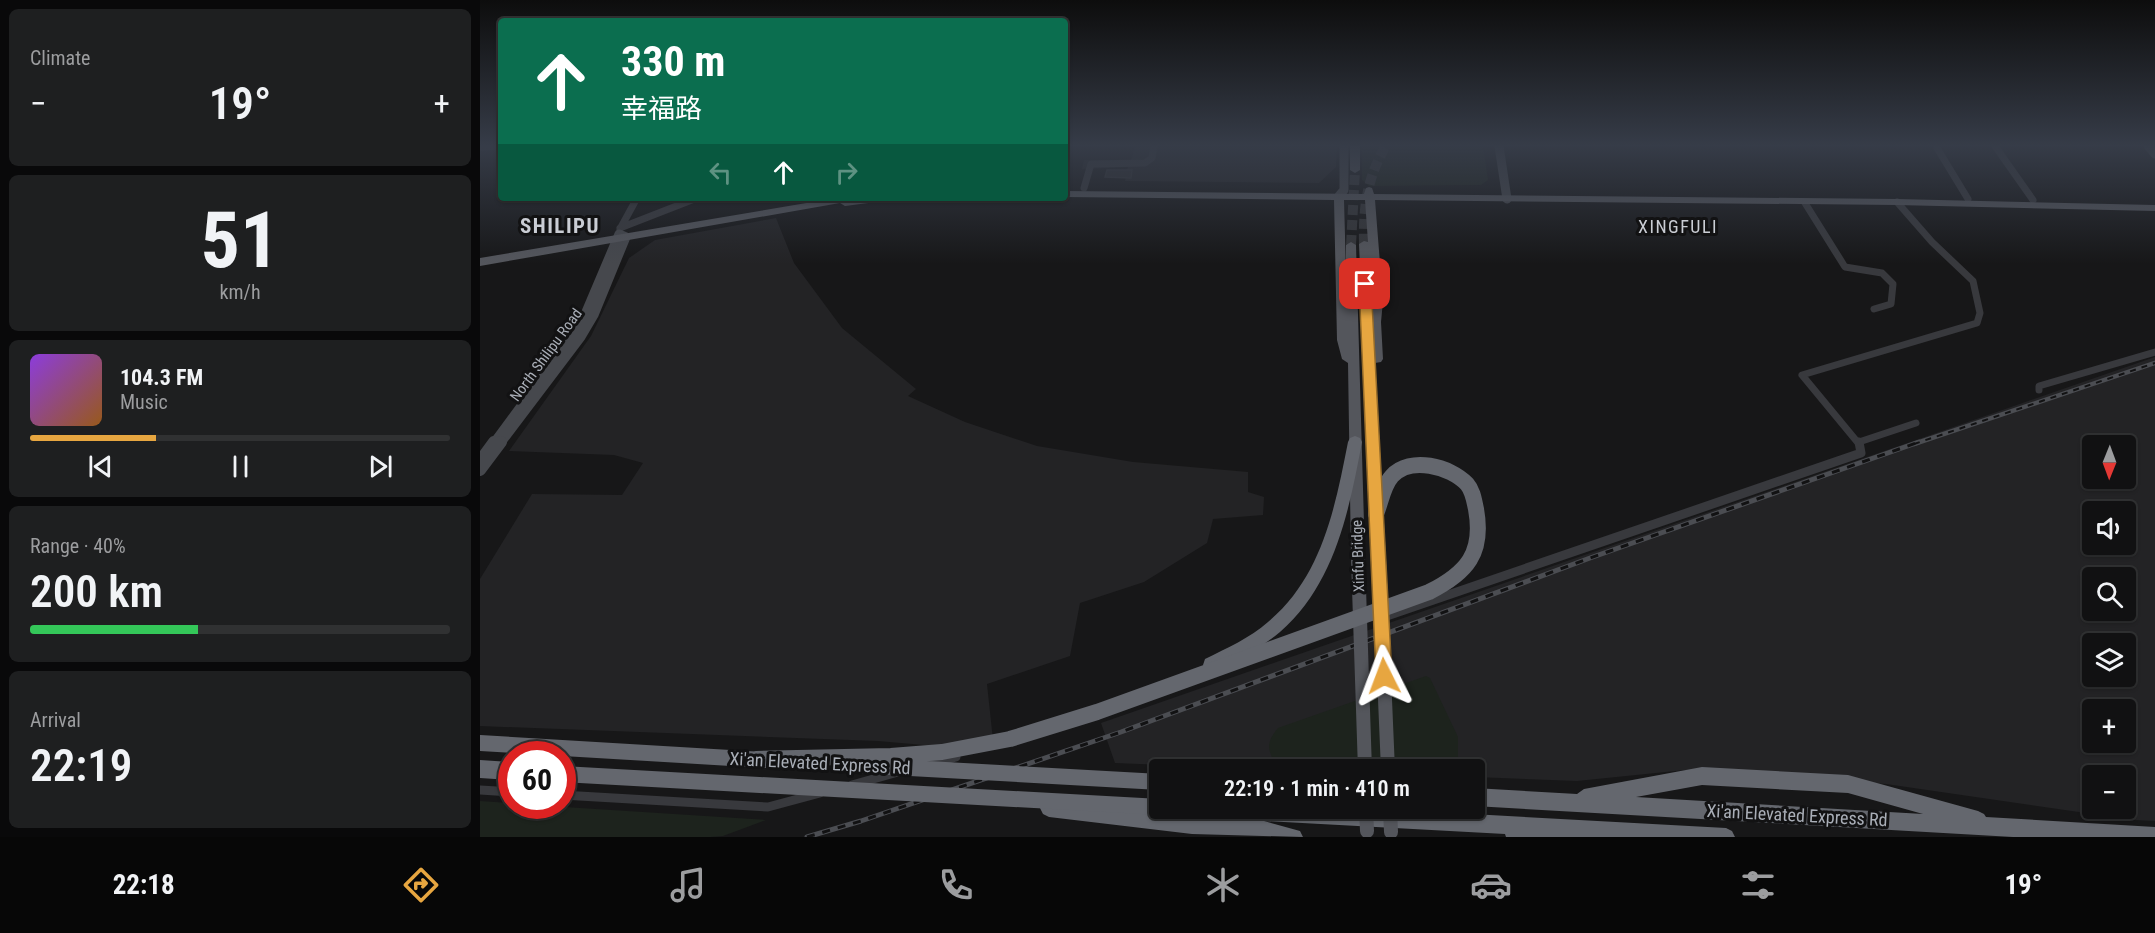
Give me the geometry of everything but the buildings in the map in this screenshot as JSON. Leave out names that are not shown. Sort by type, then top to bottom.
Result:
[{"type":"highway","points":[[1181,682],[1273,628],[1310,585],[1327,557],[1335,534],[1355,442]]},
{"type":"highway","points":[[756,759],[891,756],[942,752],[987,744],[1059,725],[1437,588],[1459,576],[1473,556],[1478,531],[1471,489],[1461,478],[1446,471],[1416,465],[1396,473],[1389,480],[1376,514]]},
{"type":"highway","name":"Xi'an Elevated Express Rd","points":[[480,743],[1149,781]]},
{"type":"highway","points":[[480,770],[498,771]]},
{"type":"highway","name":"Xi'an Elevated Express Rd","points":[[576,775],[1149,806]]},
{"type":"highway","points":[[1569,802],[1702,776],[1806,781],[1848,784],[1948,813],[2015,828]]},
{"type":"highway","points":[[964,798],[1192,825],[1257,829],[1294,837]]},
{"type":"highway","name":"Xi'an Elevated Express Rd","points":[[1485,798],[2155,837]]},
{"type":"highway","name":"Xi'an Elevated Express Rd","points":[[1424,819],[1726,837]]},
{"type":"highway","points":[[1434,820],[1544,837]]},
{"type":"main road","points":[[1068,188],[1341,193]]},
{"type":"main road","points":[[1341,193],[1348,341]]},
{"type":"main road","points":[[1369,193],[1378,301],[1375,322],[1377,389],[1373,432]]},
{"type":"main road","points":[[1068,194],[1369,193],[2155,201]]},
{"type":"main road","points":[[1507,195],[1805,203],[1896,202],[2155,208]]},
{"type":"main road","points":[[480,262],[586,248],[648,225],[790,201]]},
{"type":"main road","points":[[480,256],[811,201]]},
{"type":"main road","points":[[651,233],[837,201]]},
{"type":"main road","points":[[621,234],[671,233],[866,201]]},
{"type":"main road","name":"Xinfu Bridge","points":[[1364,244],[1387,759]]},
{"type":"main road","points":[[1348,341],[1350,245]]},
{"type":"main road","name":"Xinfu Bridge","points":[[1348,341],[1353,376],[1365,759]]},
{"type":"main road","points":[[1366,819],[1367,837]]},
{"type":"main road","points":[[1391,819],[1392,837]]},
{"type":"street","points":[[1341,193],[1342,185]]},
{"type":"street","points":[[1505,185],[1507,195]]},
{"type":"street","points":[[1960,185],[1968,199]]},
{"type":"street","points":[[2022,185],[2033,200]]},
{"type":"street","points":[[621,234],[624,218],[636,201]]},
{"type":"street","points":[[621,234],[691,201]]},
{"type":"street","points":[[1288,649],[1861,453],[1859,442],[1803,375],[1977,323],[1980,313],[1973,281],[1932,242],[1896,202]]},
{"type":"street","points":[[1805,203],[1845,267],[1882,273],[1893,284],[1891,304],[1874,309]]},
{"type":"street","name":"North Shilipu Road","points":[[480,461],[580,326],[621,234]]},
{"type":"street","name":"North Shilipu Road","points":[[480,470],[584,332],[600,302],[621,234]]},
{"type":"street","points":[[2039,390],[2039,386],[2155,352]]},
{"type":"street","points":[[1859,442],[1916,423]]},
{"type":"street","points":[[576,796],[768,807],[968,753]]},
{"type":"street","points":[[480,790],[498,791]]},
{"type":"shaded area","points":[[1368,185],[1474,185],[1369,186]]},
{"type":"shaded area","points":[[776,218],[794,263],[842,328],[916,389],[908,396],[965,422],[1037,446],[1133,462],[1248,472],[1248,492],[1264,497],[1263,515],[1213,519],[1207,543],[1144,582],[1080,603],[1070,656],[987,684],[993,740],[970,749],[878,741],[480,726],[480,579],[532,494],[622,495],[643,463],[614,455],[509,451],[591,336],[629,258],[655,240]]},
{"type":"shaded area","points":[[2155,357],[2155,821],[2127,819],[2136,819],[2136,765],[2082,765],[2082,812],[1886,784],[1685,770],[1577,781],[1485,777],[1485,759],[1149,759],[1149,764],[1115,763],[1101,723]]},
{"type":"shaded area","points":[[1426,676],[1430,678],[1458,737],[1458,759],[1273,759],[1269,743],[1278,728]]},
{"type":"shaded area","points":[[480,801],[498,802],[498,819],[576,819],[576,808],[766,820],[723,836],[711,837],[480,837]]},
{"type":"tunnel","points":[[1351,245],[1354,185]]},
{"type":"tunnel","points":[[1364,244],[1364,218],[1369,185]]},
{"type":"railway","points":[[1914,444],[2155,363]]},
{"type":"railway","points":[[807,837],[861,821],[1121,732],[1590,558],[1919,442]]},
{"type":"district","name":"SHILIPU","points":[[560,226]]},
{"type":"district","name":"XINGFULI","points":[[1678,226]]},
{"type":"route","points":[[1365,284],[1384,676]]}]
